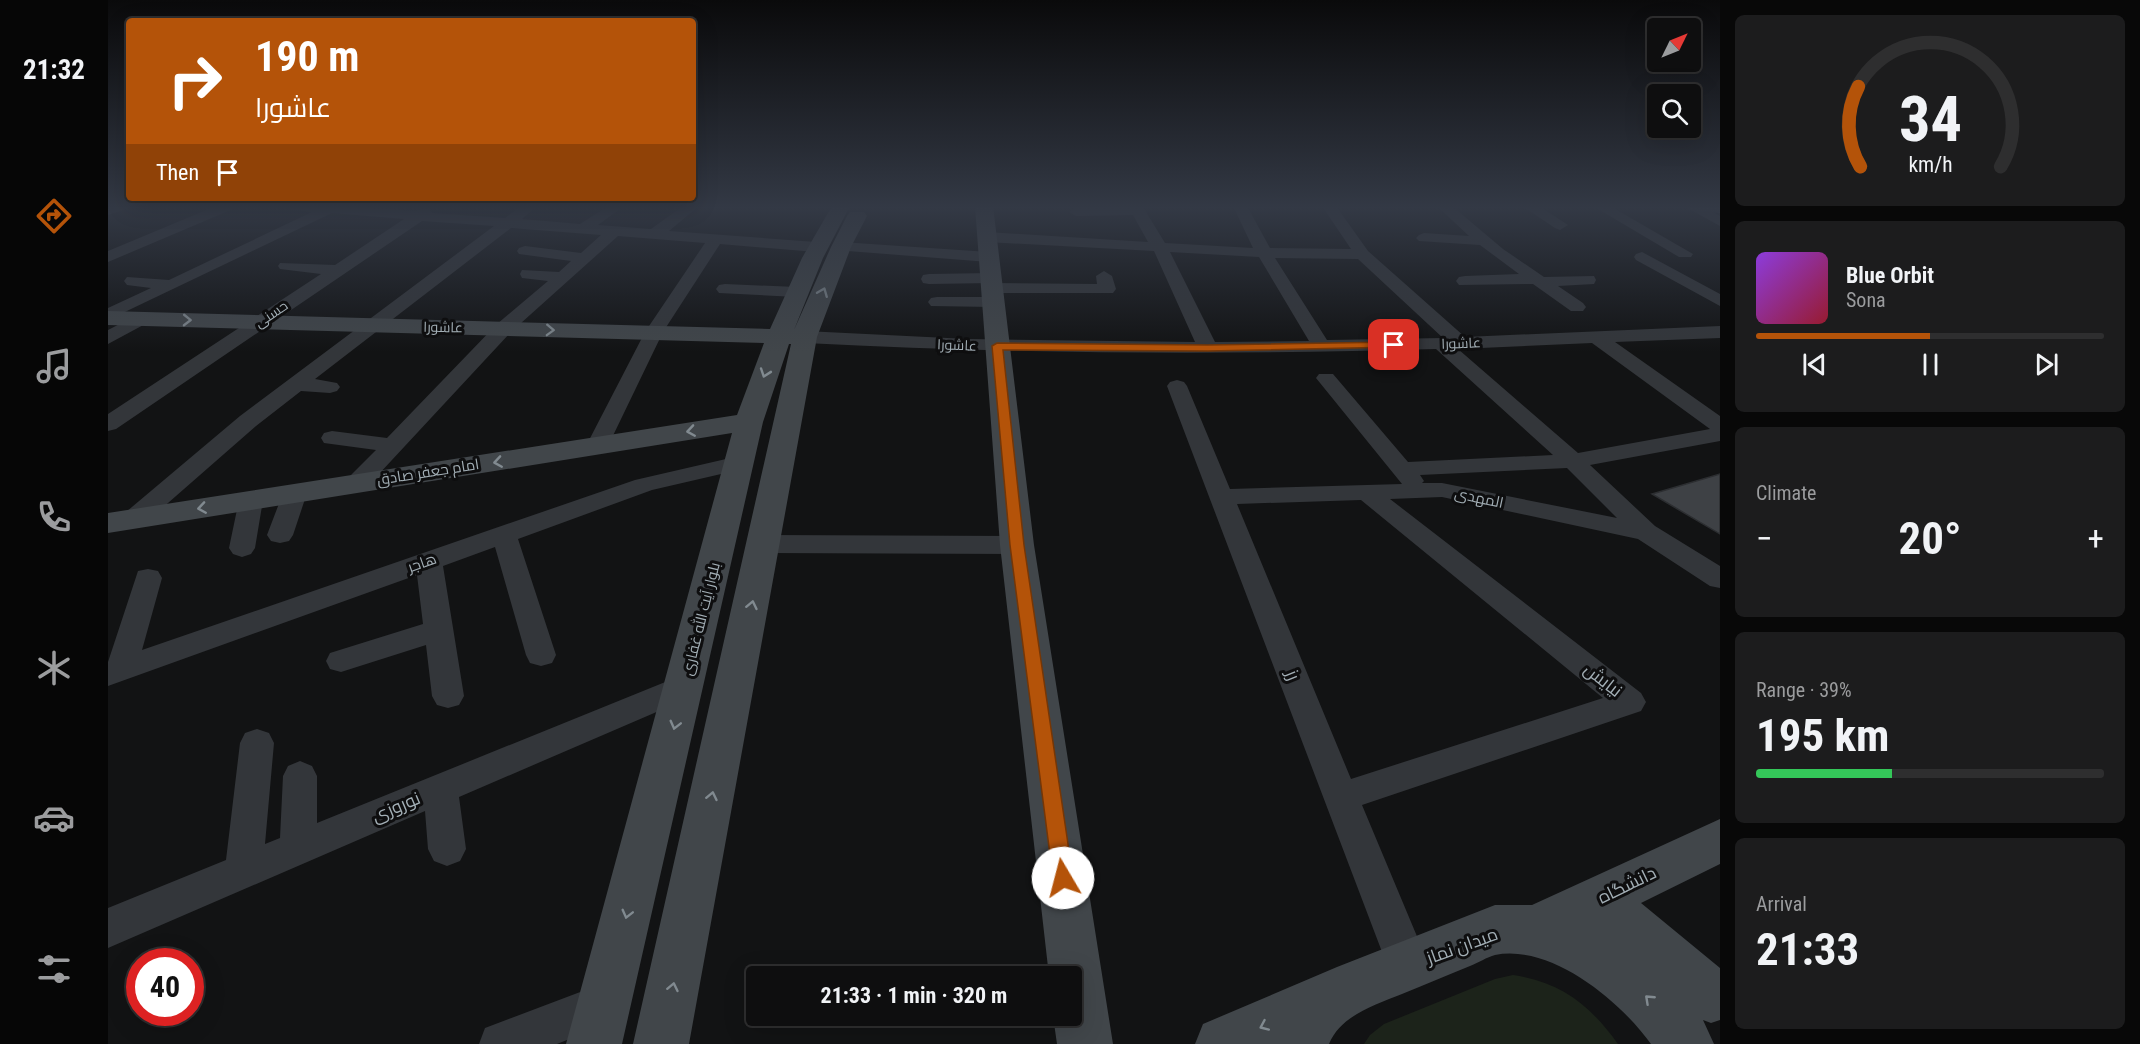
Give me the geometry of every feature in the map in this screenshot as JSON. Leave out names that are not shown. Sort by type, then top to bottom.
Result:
[{"type":"main road","name":"بلوار آیت الله غفاری","points":[[661,1044],[764,544],[797,292],[824,255]]},
{"type":"main road","name":"بلوار آیت الله غفاری","points":[[599,1024],[749,422],[792,336],[826,255]]},
{"type":"main road","points":[[989,261],[1017,545],[1086,1044]]},
{"type":"main road","name":"عاشورا","points":[[108,317],[792,336]]},
{"type":"main road","name":"امام جعفر صادق","points":[[122,521],[749,422]]},
{"type":"main road","name":"دانشگاه","points":[[1534,930],[1720,840]]},
{"type":"main road","points":[[1598,899],[1707,1008]]},
{"type":"main road","name":"میدان نماز","points":[[1301,1044],[1313,1015],[1337,994],[1495,930],[1534,930],[1580,949],[1620,973],[1658,1007],[1686,1044]]},
{"type":"main road","points":[[1223,1044],[1337,994]]},
{"type":"street","points":[[108,317],[231,255]]},
{"type":"street","name":"حسنی","points":[[108,424],[362,255]]},
{"type":"street","points":[[122,521],[465,255]]},
{"type":"street","points":[[536,255],[574,267],[598,270]]},
{"type":"street","points":[[356,484],[504,328],[588,255]]},
{"type":"street","points":[[597,446],[654,332],[706,255]]},
{"type":"street","points":[[917,255],[989,261],[1107,289],[1104,276]]},
{"type":"street","points":[[929,279],[989,261],[1072,255]]},
{"type":"street","points":[[1163,255],[1208,348]]},
{"type":"street","points":[[1265,255],[1322,347]]},
{"type":"street","points":[[1363,255],[1450,344],[1646,532]]},
{"type":"street","points":[[1502,255],[1578,307]]},
{"type":"street","points":[[1642,257],[1720,301]]},
{"type":"street","points":[[938,302],[989,261]]},
{"type":"street","points":[[1516,265],[1462,274],[1538,280],[1588,280]]},
{"type":"street","points":[[528,274],[574,267]]},
{"type":"street","points":[[280,271],[331,275]]},
{"type":"street","points":[[133,281],[172,285]]},
{"type":"street","points":[[725,289],[797,292]]},
{"type":"street","points":[[108,338],[141,319]]},
{"type":"street","name":"عاشورا","points":[[792,336],[997,346],[1208,348],[1450,344],[1720,332]]},
{"type":"street","points":[[1594,337],[1720,426]]},
{"type":"street","points":[[1326,378],[1420,491]]},
{"type":"street","points":[[296,384],[330,387]]},
{"type":"street","name":"رز","points":[[1177,386],[1408,965]]},
{"type":"street","points":[[1402,469],[1573,461],[1720,434]]},
{"type":"street","points":[[332,438],[393,445]]},
{"type":"street","name":"هاجر","points":[[115,672],[644,485],[739,463]]},
{"type":"street","name":"المهدی","points":[[1221,497],[1442,490],[1646,532],[1720,579]]},
{"type":"street","name":"نیایش","points":[[1342,797],[1630,702],[1366,492]]},
{"type":"street","points":[[280,535],[295,494]]},
{"type":"street","points":[[242,548],[251,500]]},
{"type":"street","points":[[504,535],[541,654]]},
{"type":"street","points":[[764,544],[1017,545]]},
{"type":"street","points":[[429,561],[448,696]]},
{"type":"street","points":[[115,672],[148,578]]},
{"type":"street","points":[[341,661],[440,630]]},
{"type":"street","name":"نوروزی","points":[[108,928],[684,686]]},
{"type":"street","points":[[244,871],[257,743]]},
{"type":"street","points":[[298,848],[300,776]]},
{"type":"street","points":[[440,789],[447,849]]},
{"type":"street","points":[[501,1044],[599,1024]]},
{"type":"shaded area","points":[[1513,975],[1546,983],[1573,998],[1597,1018],[1618,1044],[1364,1044],[1370,1035],[1384,1024],[1495,979]]},
{"type":"building","points":[[1720,474],[1720,534],[1652,494]]},
{"type":"route","points":[[1063,878],[1017,545],[997,346],[1208,348],[1394,345]]}]
